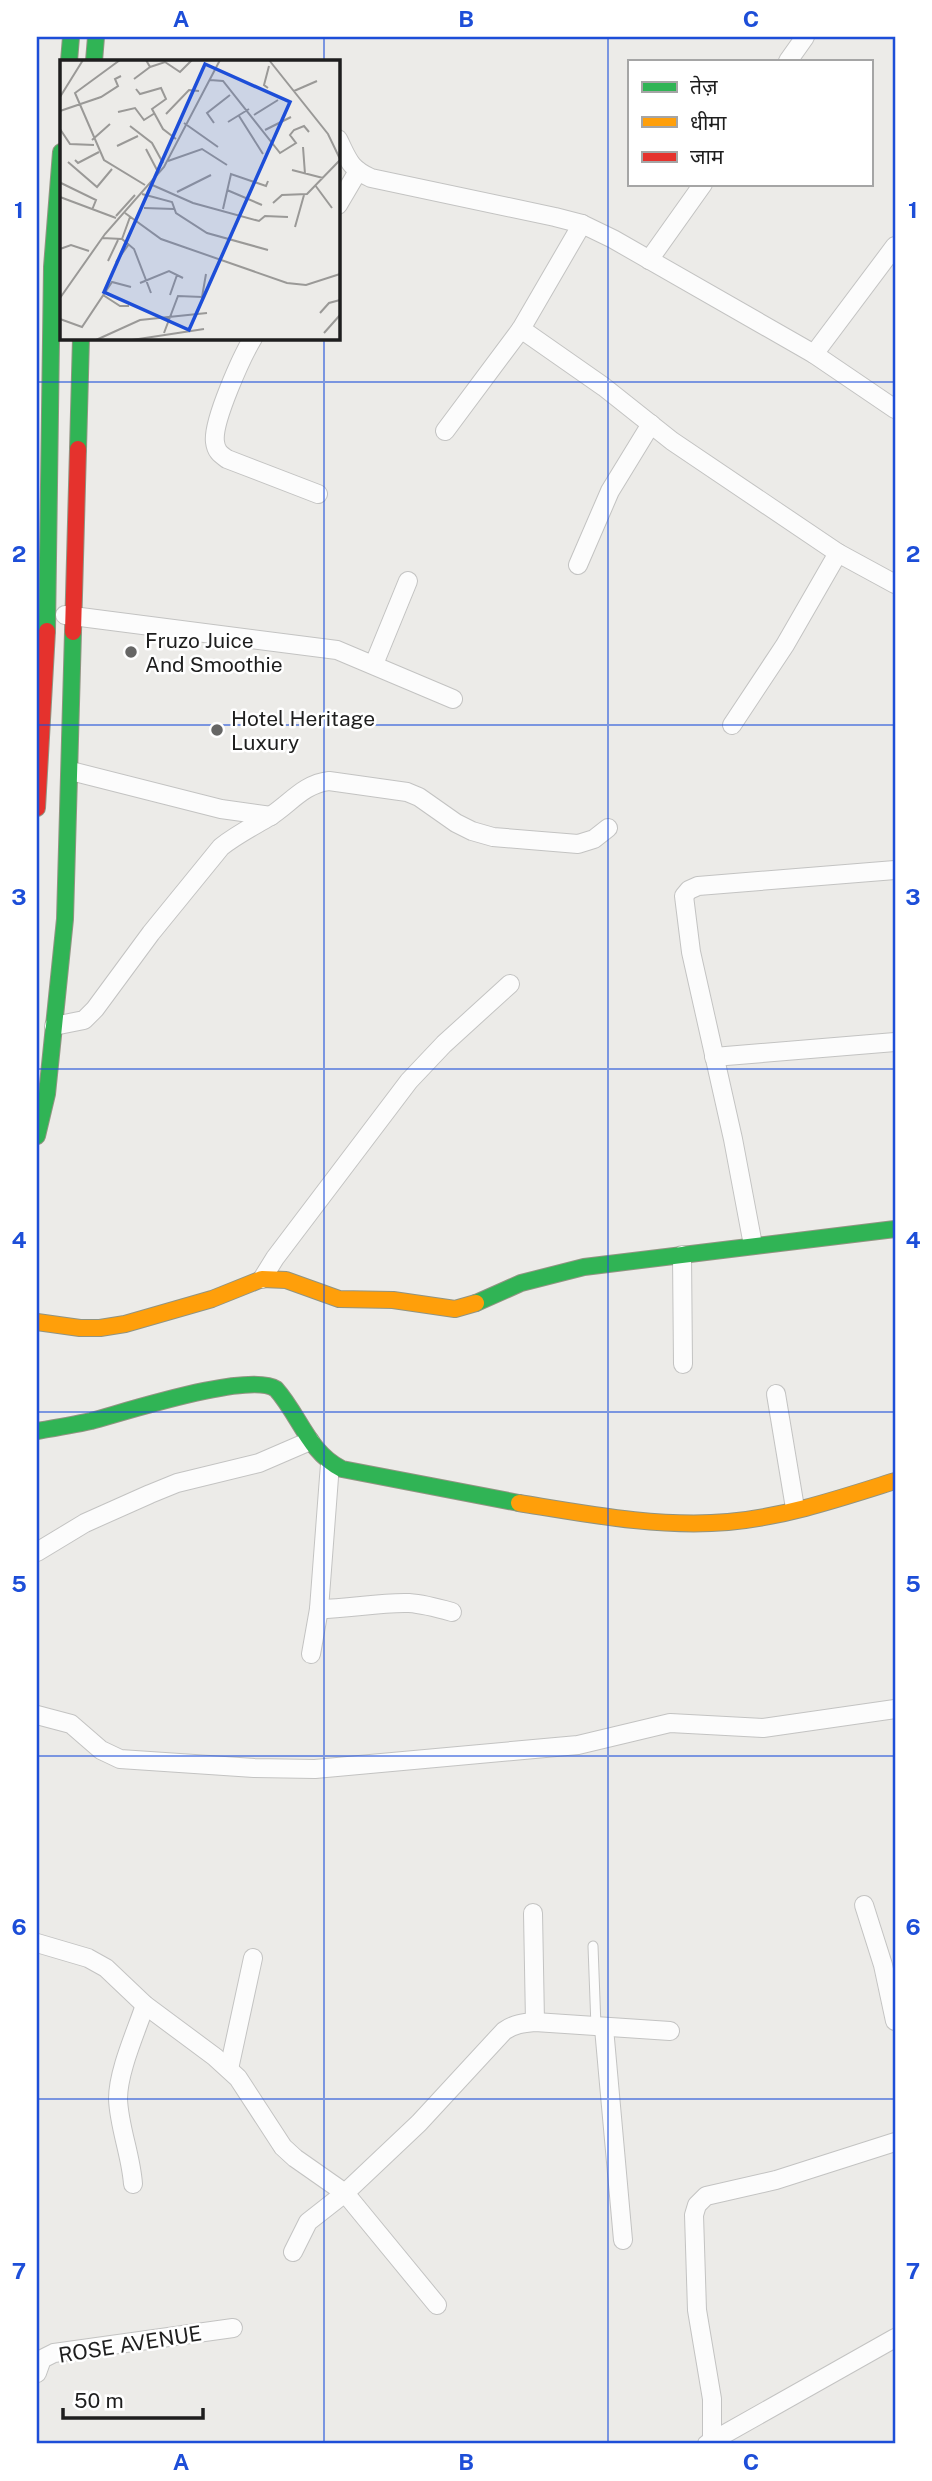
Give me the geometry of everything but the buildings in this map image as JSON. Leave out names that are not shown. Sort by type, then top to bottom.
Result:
[{"type":"street","points":[[69,60],[71,37]]},
{"type":"street","points":[[94,60],[96,37]]},
{"type":"street","points":[[789,60],[805,37]]},
{"type":"street","points":[[340,143],[351,165],[371,178],[482,200],[582,224],[814,354],[895,409]]},
{"type":"street","points":[[37,808],[48,613],[44,267],[60,159]]},
{"type":"street","points":[[340,202],[358,172]]},
{"type":"street","points":[[649,260],[702,186]]},
{"type":"street","points":[[445,431],[521,329],[582,224]]},
{"type":"street","points":[[814,354],[895,246]]},
{"type":"street","points":[[521,329],[604,387],[650,424],[838,552],[895,584]]},
{"type":"street","points":[[37,1136],[47,1094],[65,919],[81,340]]},
{"type":"street","points":[[252,340],[214,434],[215,445],[219,453],[227,459],[318,494]]},
{"type":"street","points":[[578,565],[610,491],[650,424]]},
{"type":"street","points":[[732,725],[804,613],[838,552]]},
{"type":"street","points":[[374,664],[408,581]]},
{"type":"street","points":[[48,613],[337,650],[453,699]]},
{"type":"street","points":[[71,771],[210,806],[271,816]]},
{"type":"street","points":[[54,1026],[84,1020],[221,847],[271,816],[305,788],[317,782],[329,781],[407,792],[419,797],[456,823],[493,837],[578,844],[594,839],[608,828]]},
{"type":"street","points":[[753,1245],[736,1153],[691,952],[684,896],[698,886],[895,870]]},
{"type":"street","points":[[262,1279],[409,1081],[444,1044],[510,984]]},
{"type":"street","points":[[713,1057],[895,1042]]},
{"type":"street","points":[[37,1322],[80,1328],[125,1324],[212,1299],[262,1279],[286,1280],[339,1299],[393,1300],[455,1309],[468,1307],[521,1283],[584,1267],[895,1229]]},
{"type":"street","points":[[682,1255],[683,1364]]},
{"type":"street","points":[[37,1431],[88,1421],[167,1400],[261,1382],[272,1385],[282,1395],[310,1441],[330,1464],[342,1469],[518,1503],[642,1520],[708,1523],[734,1521],[836,1499],[895,1481]]},
{"type":"street","points":[[776,1394],[795,1508]]},
{"type":"street","points":[[37,1552],[85,1523],[166,1487],[260,1464],[310,1441]]},
{"type":"street","points":[[311,1654],[319,1609],[330,1464]]},
{"type":"street","points":[[319,1609],[410,1603],[452,1612]]},
{"type":"street","points":[[37,1715],[71,1724],[101,1749],[120,1759],[241,1768],[315,1769],[578,1745],[670,1723],[763,1728],[895,1709]]},
{"type":"street","points":[[864,1905],[883,1965],[895,2021]]},
{"type":"street","points":[[533,1913],[535,2022]]},
{"type":"street","points":[[38,1949],[88,1958],[106,1968],[145,2005],[229,2069],[238,2078],[288,2152],[345,2193],[437,2305]]},
{"type":"street","points":[[229,2069],[253,1958]]},
{"type":"street","points":[[133,2184],[131,2160],[119,2115],[118,2096],[122,2074],[145,2005]]},
{"type":"street","points":[[293,2252],[308,2222],[345,2193],[419,2123],[504,2031],[519,2023],[535,2022],[670,2031]]},
{"type":"street","points":[[600,2027],[623,2240]]},
{"type":"street","points":[[711,2443],[712,2399],[697,2310],[694,2215],[697,2204],[706,2196],[776,2180],[895,2142]]},
{"type":"street","name":"ROSE AVENUE","points":[[37,2373],[42,2359],[54,2353],[233,2328]]},
{"type":"street","points":[[711,2443],[895,2338]]},
{"type":"lane","points":[[593,1946],[600,2027]]},
{"type":"traffic: fast","points":[[69,60],[71,37]]},
{"type":"traffic: fast","points":[[94,60],[96,37]]},
{"type":"traffic: fast","points":[[47,631],[52,267],[60,165]]},
{"type":"traffic: fast","points":[[78,449],[81,340]]},
{"type":"traffic: fast","points":[[37,1136],[47,1094],[65,919],[73,632]]},
{"type":"traffic: fast","points":[[476,1303],[521,1283],[584,1267],[895,1229]]},
{"type":"traffic: fast","points":[[37,1431],[91,1421],[215,1389],[262,1385],[276,1389],[321,1453],[342,1469],[519,1503]]},
{"type":"traffic: slow","points":[[37,1322],[80,1328],[125,1324],[212,1299],[262,1279],[286,1280],[339,1299],[393,1300],[455,1309],[476,1303]]},
{"type":"traffic: slow","points":[[519,1503],[649,1522],[728,1522],[792,1511],[895,1481]]},
{"type":"traffic: jam","points":[[73,632],[78,449]]},
{"type":"traffic: jam","points":[[37,808],[47,631]]},
{"type":"place","name":"Fruzo Juice And Smoothie","points":[[131,652]]},
{"type":"place","name":"Hotel Heritage Luxury","points":[[217,730]]}]
